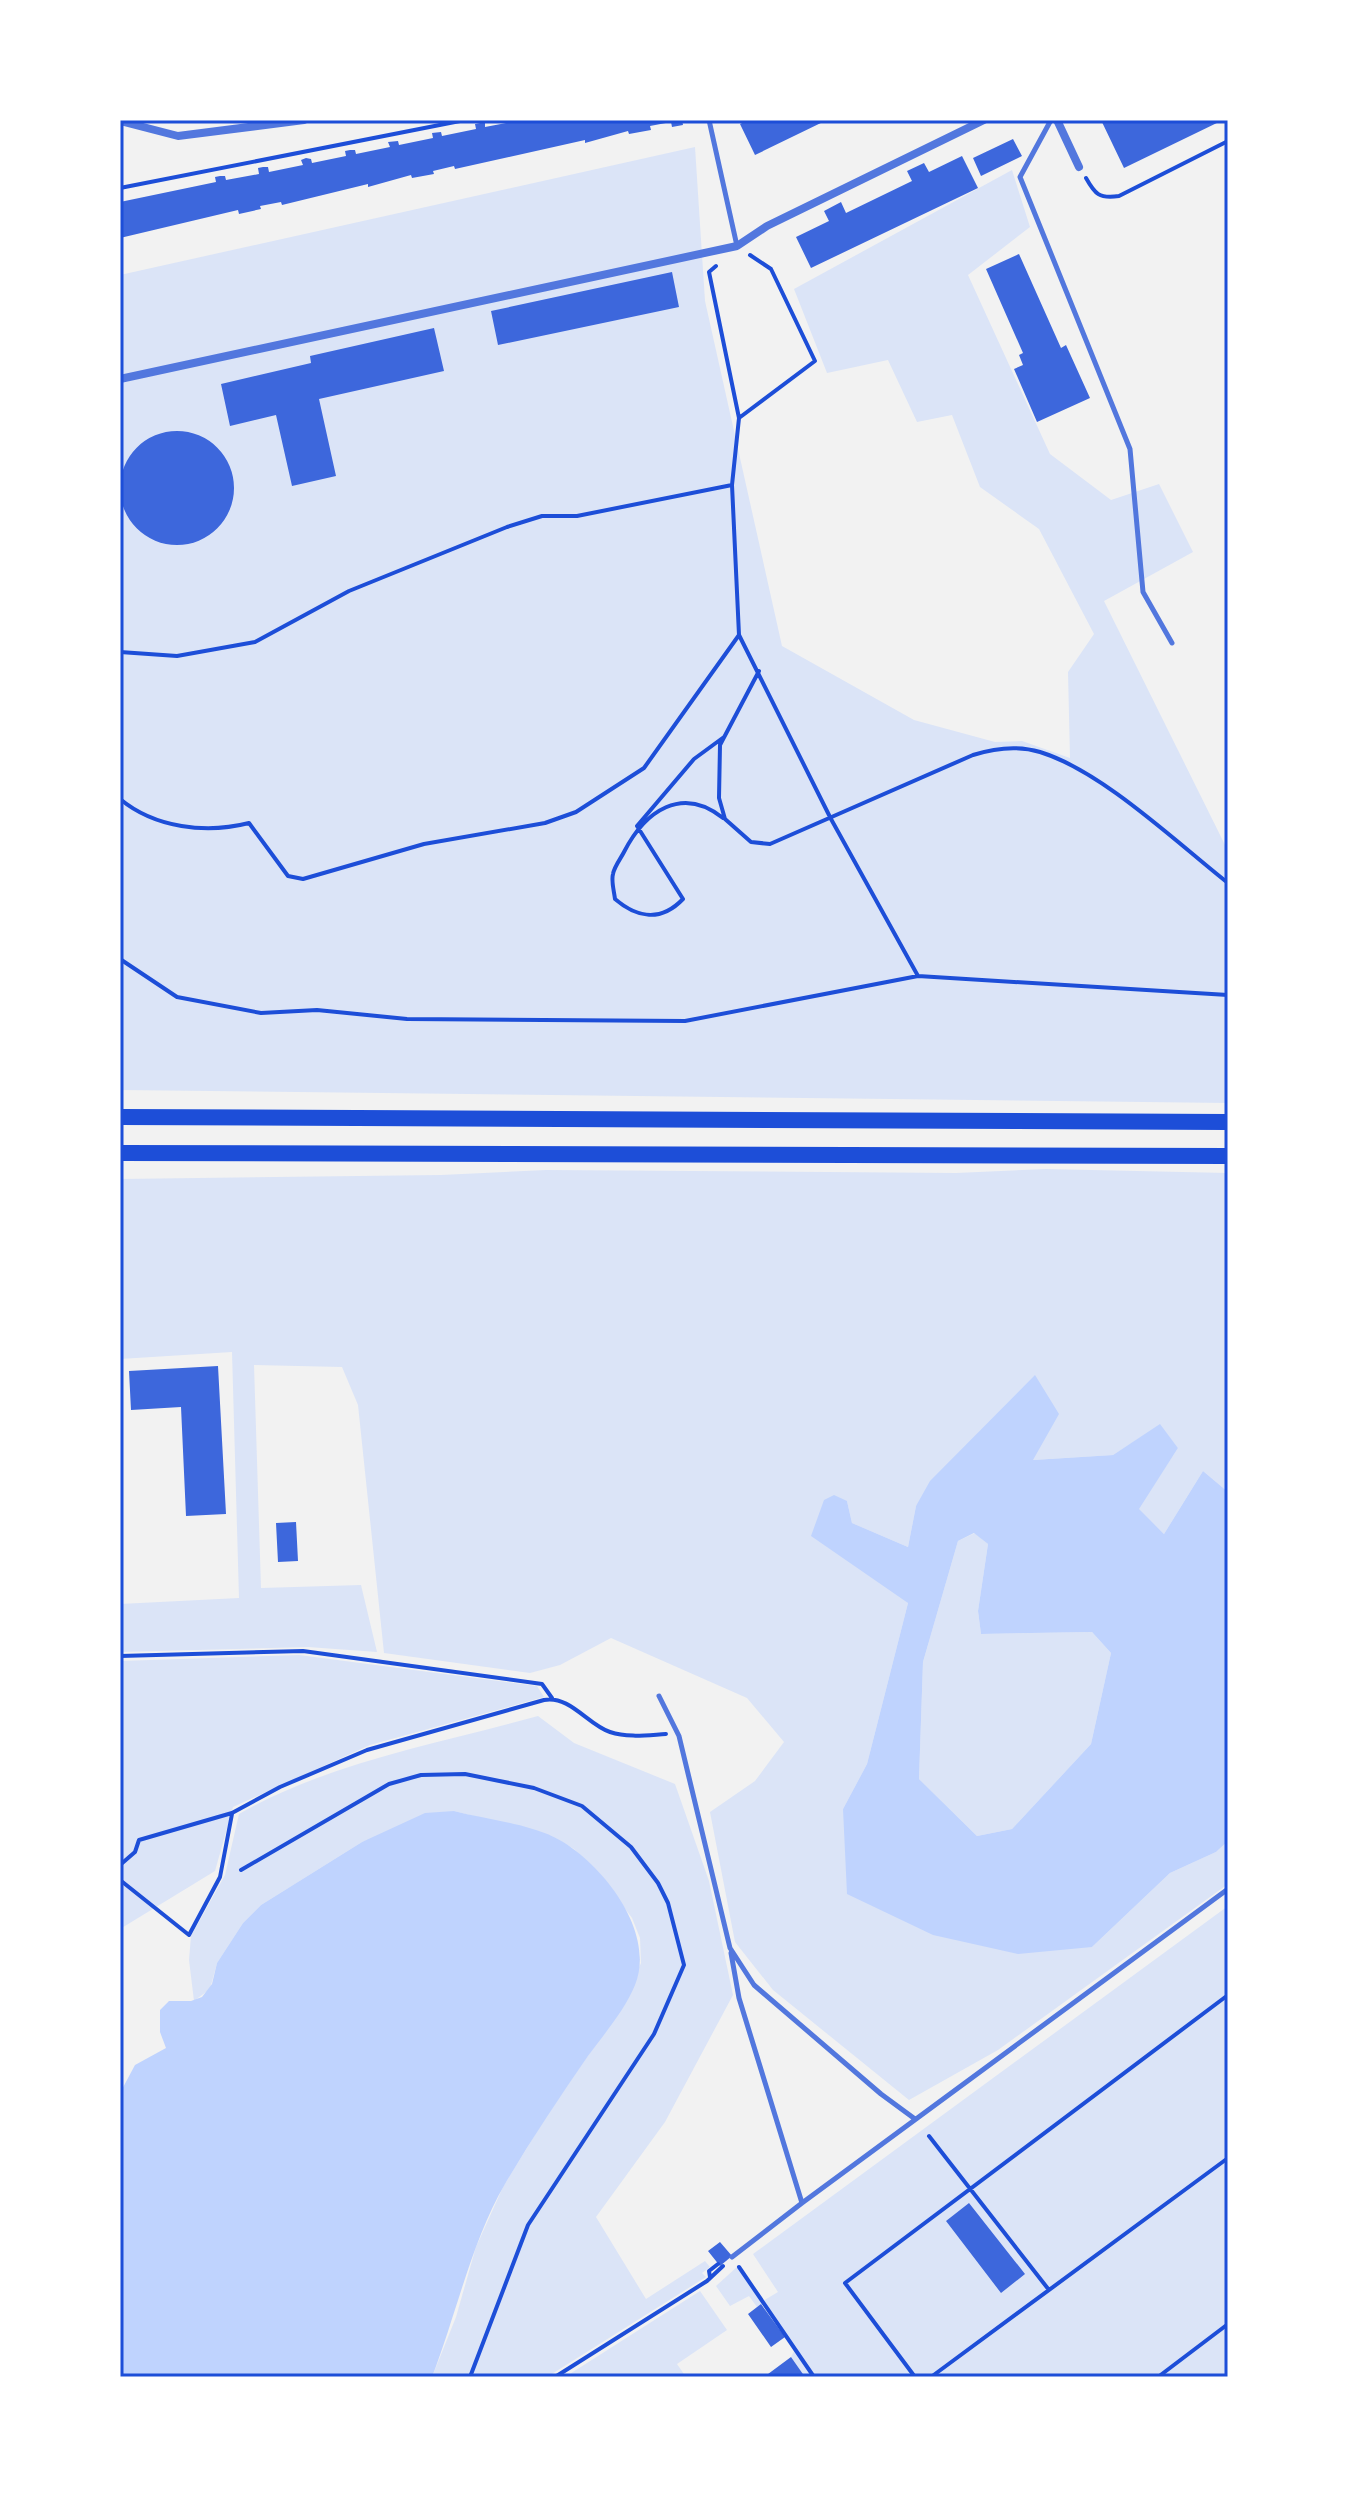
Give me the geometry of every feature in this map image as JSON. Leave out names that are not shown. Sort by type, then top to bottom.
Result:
[{"type":"highway","points":[[120,1117],[1228,1122]]},
{"type":"highway","points":[[120,1153],[1228,1156]]},
{"type":"street","points":[[120,121],[178,136],[304,120]]},
{"type":"street","points":[[120,379],[737,246],[767,226],[984,120]]},
{"type":"street","points":[[1057,120],[1079,167]]},
{"type":"lane","points":[[709,120],[737,246]]},
{"type":"lane","points":[[1051,120],[1020,177],[1130,449],[1143,592],[1172,643]]},
{"type":"lane","points":[[659,1696],[677,1733],[730,1948],[739,1998],[802,2203]]},
{"type":"lane","points":[[732,2257],[1228,1889]]},
{"type":"lane","points":[[730,1948],[754,1985],[881,2094],[915,2119]]},
{"type":"path","points":[[120,188],[465,120]]},
{"type":"path","points":[[1079,167],[1096,195],[1106,198],[1119,196],[1228,141]]},
{"type":"path","points":[[739,418],[815,361],[771,269],[737,246],[709,272],[739,418],[732,485],[739,635],[831,819],[918,976]]},
{"type":"path","points":[[120,652],[177,656],[255,642],[349,591],[507,527],[542,516],[577,516],[732,485]]},
{"type":"path","points":[[120,799],[159,822],[232,828],[249,823],[288,876],[303,879],[424,844],[545,823],[576,812],[644,768],[739,635]]},
{"type":"path","points":[[725,819],[719,798],[720,745],[759,671]]},
{"type":"path","points":[[637,826],[683,899],[674,909],[658,915],[632,913],[615,899],[612,875],[637,826],[694,759],[726,736]]},
{"type":"path","points":[[637,826],[654,813],[689,803],[707,805],[761,845],[831,819],[973,755],[1003,748],[1025,749],[1062,761],[1102,784],[1228,883]]},
{"type":"path","points":[[120,959],[177,997],[261,1013],[317,1010],[438,1019],[685,1021],[918,976],[1228,995]]},
{"type":"path","points":[[120,1656],[303,1651],[542,1684],[553,1698],[606,1732],[635,1735],[677,1733]]},
{"type":"path","points":[[120,1865],[135,1852],[139,1840],[149,1835],[232,1813],[280,1787],[367,1750],[553,1698]]},
{"type":"path","points":[[241,1870],[389,1784],[421,1775],[465,1774],[534,1788],[582,1806],[631,1847],[658,1883],[668,1903],[684,1965],[654,2034],[528,2225],[470,2377]]},
{"type":"path","points":[[120,1880],[189,1935],[220,1877],[232,1813]]},
{"type":"path","points":[[915,2377],[845,2283],[1228,1995]]},
{"type":"path","points":[[929,2136],[1049,2290]]},
{"type":"path","points":[[931,2377],[1228,2158]]},
{"type":"path","points":[[555,2377],[710,2278],[732,2257],[814,2377]]},
{"type":"path","points":[[710,2278],[709,2271],[718,2264]]},
{"type":"path","points":[[1158,2377],[1228,2324]]},
{"type":"shaded area","points":[[695,147],[705,301],[782,646],[914,720],[995,742],[1022,741],[1070,758],[1068,672],[1094,634],[1039,529],[980,487],[952,415],[917,422],[888,360],[827,373],[794,289],[1012,170],[1030,227],[968,275],[1050,454],[1111,500],[1159,484],[1193,552],[1104,601],[1228,851],[1228,1103],[120,1090],[120,275]]},
{"type":"shaded area","points":[[1046,1169],[1228,1173],[1228,1492],[1203,1471],[1164,1534],[1138,1509],[1178,1448],[1160,1425],[1113,1455],[1032,1460],[916,1506],[908,1547],[852,1523],[847,1501],[824,1500],[908,1603],[867,1764],[843,1809],[1092,1947],[1170,1873],[1216,1852],[1228,1841],[1228,1884],[998,2050],[909,2100],[773,1990],[735,1942],[710,1812],[755,1781],[784,1742],[747,1698],[611,1638],[560,1665],[530,1673],[384,1653],[358,1405],[342,1367],[254,1365],[261,1588],[361,1585],[377,1652],[308,1647],[120,1652],[120,1604],[239,1598],[232,1352],[120,1359],[120,1179],[441,1175],[546,1170],[956,1173]]},
{"type":"shaded area","points":[[975,1533],[988,1544],[978,1611],[981,1634],[1092,1632],[1111,1653],[1091,1744],[1012,1829],[977,1836],[919,1779],[923,1662],[958,1541]]},
{"type":"shaded area","points":[[299,1655],[537,1686],[544,1697],[370,1745],[233,1807],[215,1871],[120,1929],[120,1661]]},
{"type":"shaded area","points":[[538,1716],[574,1743],[675,1784],[709,1881],[733,1995],[665,2122],[596,2217],[646,2299],[705,2261],[710,2267],[702,2273],[706,2277],[547,2377],[432,2377],[456,2317],[476,2247],[503,2187],[549,2112],[621,2008],[641,1963],[640,1938],[632,1918],[599,1874],[574,1849],[552,1836],[454,1811],[362,1842],[261,1905],[243,1923],[217,1963],[210,1989],[194,2001],[189,1960],[191,1936],[225,1875],[239,1814],[274,1796],[347,1768]]},
{"type":"shaded area","points":[[1228,1906],[1228,2377],[805,2377],[791,2357],[794,2351],[762,2304],[757,2307],[749,2296],[730,2306],[716,2286],[738,2266],[763,2301],[778,2292],[753,2254]]},
{"type":"shaded area","points":[[700,2291],[727,2330],[677,2364],[686,2377],[565,2377]]},
{"type":"water","points":[[1035,1375],[1059,1414],[1033,1460],[1113,1455],[1160,1424],[1178,1448],[1139,1509],[1164,1534],[1203,1471],[1228,1492],[1228,1841],[1216,1852],[1170,1873],[1092,1947],[1018,1954],[933,1935],[847,1894],[843,1809],[867,1764],[908,1603],[811,1536],[824,1500],[834,1495],[847,1501],[852,1523],[908,1547],[916,1506],[930,1481]],"holes":[[[974,1533],[988,1544],[978,1611],[981,1634],[1092,1632],[1111,1653],[1091,1744],[1012,1829],[977,1836],[919,1779],[923,1662],[958,1541]]]},
{"type":"water","points":[[454,1811],[530,1828],[572,1848],[606,1880],[620,1899],[638,1942],[640,1964],[626,2004],[545,2119],[493,2206],[432,2377],[120,2377],[120,2093],[135,2065],[166,2048],[160,2032],[160,2010],[169,2001],[191,2001],[202,1997],[212,1984],[217,1963],[243,1923],[261,1905],[362,1842],[425,1813]]},
{"type":"building","points":[[521,120],[682,120],[683,125],[672,127],[671,122],[650,126],[651,130],[629,134],[628,131],[585,143],[585,140],[455,169],[454,166],[433,171],[434,174],[412,178],[411,175],[282,205],[281,202],[260,206],[261,209],[239,214],[238,210],[120,238],[120,202],[216,182],[215,177],[225,176],[226,180],[259,174],[258,168],[268,167],[269,172],[303,165],[301,160],[306,158],[311,159],[312,163],[346,156],[345,151],[355,150],[356,154],[390,147],[388,142],[398,141],[399,145],[433,138],[432,133],[441,132],[442,136],[476,129],[475,124],[485,123],[485,127]]},
{"type":"building","points":[[748,120],[827,120],[755,155],[740,124]]},
{"type":"building","points":[[1101,120],[1223,120],[1124,168]]},
{"type":"building","points":[[1013,139],[1022,156],[981,176],[973,158]]},
{"type":"building","points":[[962,156],[978,188],[811,268],[796,237],[829,221],[824,211],[841,202],[846,213],[912,181],[907,171],[924,163],[929,172]]},
{"type":"building","points":[[1019,254],[1061,348],[1066,345],[1090,398],[1037,422],[1014,369],[1023,365],[1019,355],[1023,353],[986,269]]},
{"type":"building","points":[[672,272],[679,307],[498,345],[491,311]]},
{"type":"building","points":[[434,328],[444,371],[319,399],[336,476],[292,486],[276,415],[230,426],[221,384],[311,363],[310,356]]},
{"type":"building","points":[[177,431],[199,436],[217,448],[229,466],[234,488],[229,510],[217,528],[199,540],[177,545],[155,540],[137,528],[125,510],[120,488],[125,466],[137,448],[155,436]]},
{"type":"building","points":[[218,1366],[226,1514],[186,1516],[181,1407],[131,1410],[129,1371]]},
{"type":"building","points":[[296,1522],[298,1561],[278,1562],[276,1523]]},
{"type":"building","points":[[969,2203],[1025,2274],[1001,2293],[946,2221]]},
{"type":"building","points":[[720,2242],[732,2256],[720,2266],[708,2251]]},
{"type":"building","points":[[761,2304],[785,2337],[771,2347],[748,2314]]},
{"type":"building","points":[[791,2357],[805,2377],[764,2377]]}]
